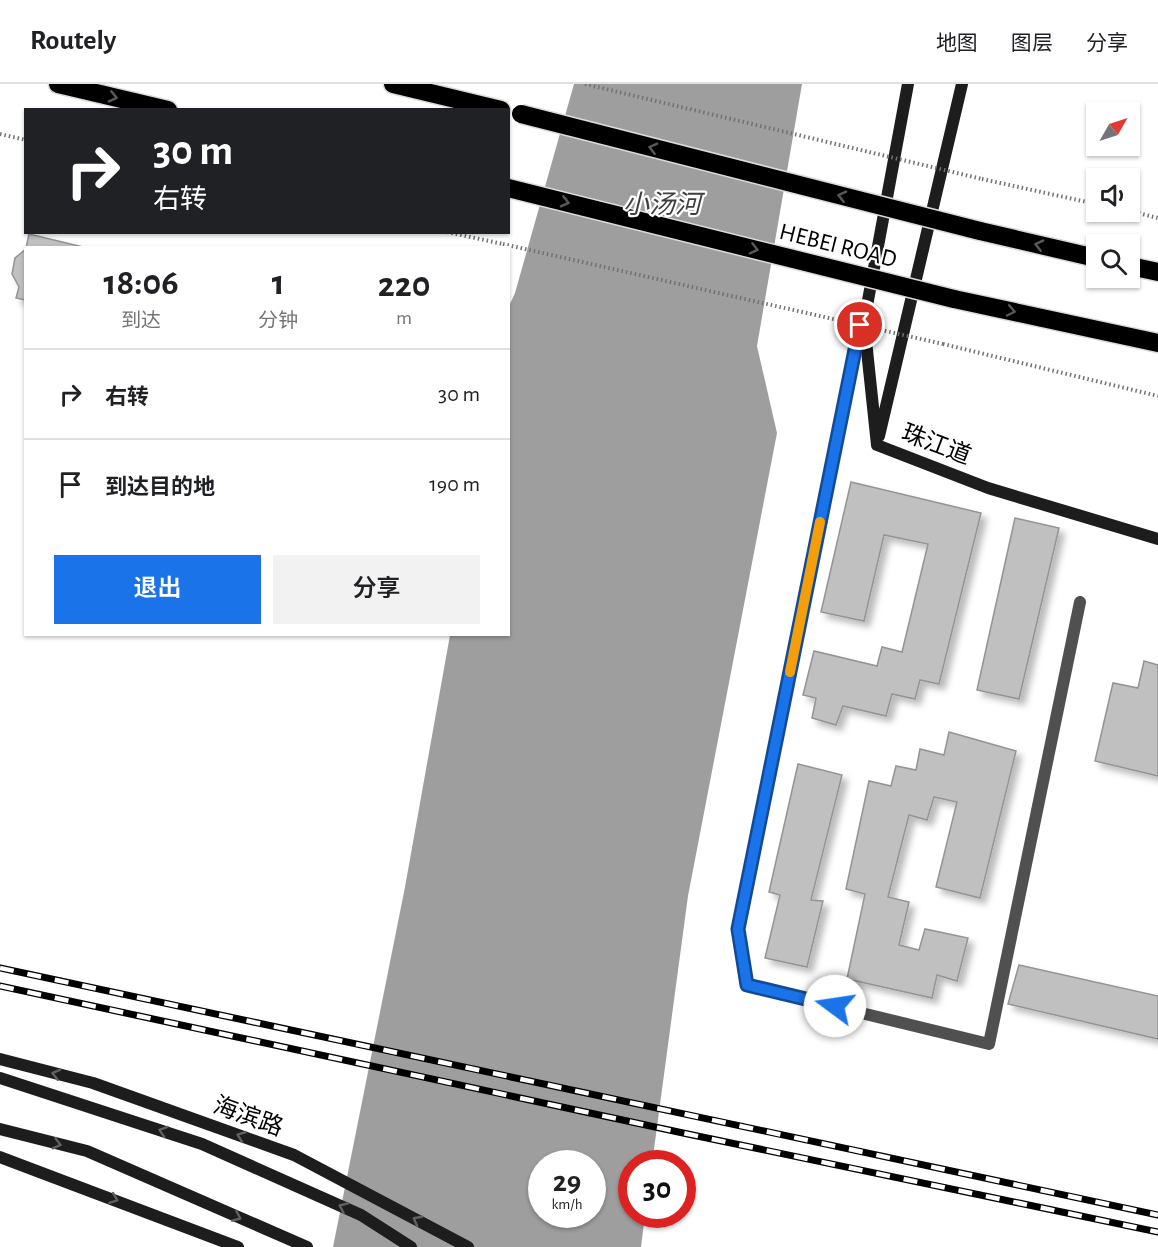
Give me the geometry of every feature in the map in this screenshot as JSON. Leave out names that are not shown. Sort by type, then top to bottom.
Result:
[{"type":"highway","points":[[58,84],[160,108]]},
{"type":"highway","points":[[393,84],[493,108]]},
{"type":"highway","name":"HEBEI ROAD","points":[[515,113],[1086,256]]},
{"type":"highway","name":"HEBEI ROAD","points":[[510,188],[954,299],[1158,342]]},
{"type":"highway","points":[[1140,268],[1158,272]]},
{"type":"street","name":"珠江道","points":[[908,84],[864,322],[877,445],[988,488],[1158,539]]},
{"type":"street","points":[[877,445],[962,84]]},
{"type":"street","points":[[860,325],[738,929],[747,985],[989,1044],[1080,602]]},
{"type":"street","name":"海滨路","points":[[0,1059],[93,1083],[294,1155],[468,1247]]},
{"type":"street","name":"海滨路","points":[[0,1078],[202,1144],[361,1215],[411,1247]]},
{"type":"street","points":[[0,1129],[87,1152],[307,1247]]},
{"type":"street","points":[[0,1157],[238,1247]]},
{"type":"path","points":[[585,84],[1086,202]]},
{"type":"path","points":[[0,134],[24,140]]},
{"type":"path","points":[[1140,214],[1158,218]]},
{"type":"path","points":[[456,234],[943,344],[1158,396]]},
{"type":"water","name":"小汤河","points":[[574,84],[802,84],[757,346],[777,433],[688,896],[654,1150],[618,1150],[618,1228],[643,1228],[641,1247],[333,1247],[405,887],[450,636],[510,636],[510,304]]},
{"type":"building","points":[[29,234],[79,246],[26,246]]},
{"type":"building","points":[[24,251],[24,300],[16,298],[19,287],[12,274],[15,258]]},
{"type":"building","points":[[851,482],[981,513],[939,684],[920,680],[915,699],[892,694],[886,716],[843,706],[836,725],[812,718],[816,698],[803,695],[814,651],[877,666],[882,647],[902,652],[928,544],[884,535],[864,621],[821,612]]},
{"type":"building","points":[[1015,518],[1059,528],[1019,699],[977,690]]},
{"type":"building","points":[[1144,661],[1158,665],[1158,776],[1095,761],[1113,683],[1138,688]]},
{"type":"building","points":[[949,732],[1016,751],[980,898],[936,887],[957,802],[934,797],[927,820],[909,815],[888,897],[909,902],[899,945],[919,950],[925,929],[968,938],[957,981],[937,975],[932,998],[847,979],[865,894],[846,889],[869,781],[891,786],[896,766],[916,770],[920,749],[944,755]]},
{"type":"building","points":[[798,764],[842,775],[811,900],[823,901],[807,967],[765,958],[780,895],[769,892]]},
{"type":"building","points":[[1019,965],[1158,996],[1158,1039],[1008,1004]]},
{"type":"railway","points":[[0,968],[1158,1215]]},
{"type":"railway","points":[[0,986],[683,1133],[1158,1232]]},
{"type":"slow traffic","points":[[790,672],[820,522]]},
{"type":"route","points":[[835,1006],[747,985],[738,929],[860,325]]}]
